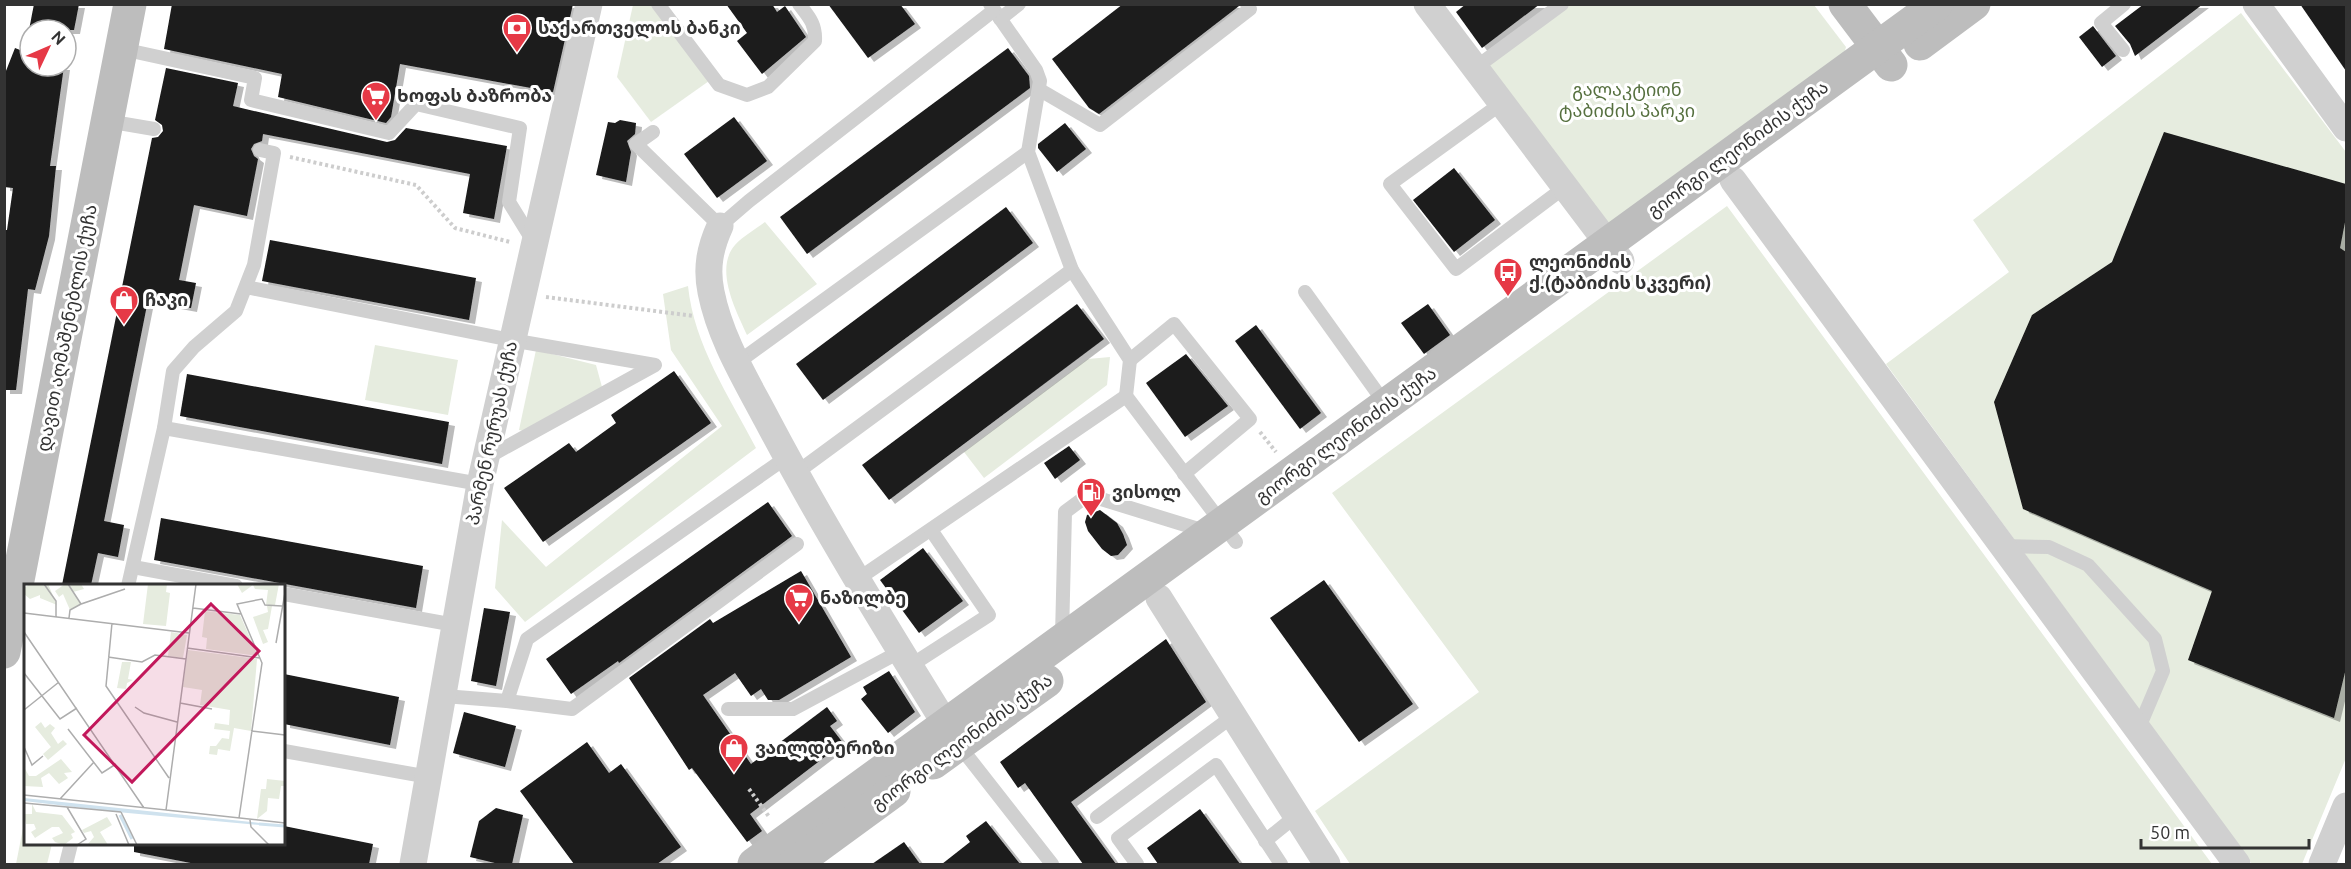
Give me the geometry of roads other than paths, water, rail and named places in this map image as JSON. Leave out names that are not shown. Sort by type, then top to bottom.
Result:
[{"type":"main road","name":"დავით აღმაშენებლის ქუჩა","points":[[4,652],[14,553],[130,4]]},
{"type":"main road","points":[[1845,4],[1884,56]]},
{"type":"main road","name":"გიორგი ლეონიძის ქუჩა","points":[[754,864],[790,853],[952,735],[1159,598],[1223,533],[1293,473],[1386,405],[1615,253],[1733,180],[1884,56],[1937,4]]},
{"type":"main road","name":"გიორგი ლეონიძის ქუჩა","points":[[952,735],[1062,641],[1223,533],[1615,253],[1884,56],[1974,4]]},
{"type":"street","name":"პარმენ რურუას ქუჩა","points":[[413,864],[480,484],[589,4]]},
{"type":"street","points":[[2256,4],[2345,122]]},
{"type":"street","points":[[1432,6],[1475,68],[1615,253]]},
{"type":"street","points":[[1733,180],[2237,864]]},
{"type":"street","points":[[720,226],[711,244],[708,265],[710,291],[718,320],[737,363],[791,465],[952,735]]},
{"type":"street","points":[[1159,598],[1327,864]]},
{"type":"street","points":[[2322,864],[2346,806]]},
{"type":"lane","points":[[658,4],[719,85],[747,94],[768,87],[815,41],[816,30],[812,20],[799,4]]},
{"type":"lane","points":[[653,132],[636,144],[720,226],[749,201],[994,12],[1019,4]]},
{"type":"lane","points":[[1040,90],[1100,124],[1250,9],[1246,4]]},
{"type":"lane","points":[[1475,68],[1562,4]]},
{"type":"lane","points":[[2123,50],[2101,23],[2124,4]]},
{"type":"lane","points":[[994,12],[1036,70],[1040,90],[1028,152],[1072,270],[1130,360],[1126,396],[1184,474],[1223,533]]},
{"type":"lane","points":[[122,49],[255,78],[251,100],[389,133],[416,104],[520,128],[509,202],[533,246]]},
{"type":"lane","points":[[1502,103],[1390,184],[1456,268],[1565,187]]},
{"type":"lane","points":[[107,121],[154,129]]},
{"type":"lane","points":[[128,584],[164,428],[173,371],[194,347],[237,311],[254,265],[274,153],[260,150]]},
{"type":"lane","points":[[737,363],[1028,152]]},
{"type":"lane","points":[[507,702],[527,639],[791,465],[1072,270]]},
{"type":"lane","points":[[246,287],[511,340],[655,364],[486,457]]},
{"type":"lane","points":[[1305,292],[1386,405]]},
{"type":"lane","points":[[1130,360],[1174,324],[1250,419],[1184,474]]},
{"type":"lane","points":[[858,579],[1126,396]]},
{"type":"lane","points":[[164,428],[480,484]]},
{"type":"lane","points":[[1062,641],[1065,512],[1088,495],[1223,533]]},
{"type":"lane","points":[[728,709],[793,709],[906,658],[989,615],[931,530]]},
{"type":"lane","points":[[444,696],[572,709],[797,544]]},
{"type":"lane","points":[[2002,546],[2049,547],[2088,565],[2155,639],[2163,671],[2138,730]]},
{"type":"lane","points":[[133,567],[230,584]]},
{"type":"lane","points":[[285,594],[455,626]]},
{"type":"lane","points":[[1097,817],[1233,716]]},
{"type":"lane","points":[[952,735],[1052,864]]},
{"type":"lane","points":[[285,751],[429,777]]},
{"type":"lane","points":[[1137,864],[1118,838],[1216,765],[1281,864]]},
{"type":"lane","points":[[1265,841],[1297,815]]},
{"type":"lane","points":[[68,864],[71,845]]},
{"type":"place","name":"საქართველოს ბანკი","points":[[517,54]]},
{"type":"place","name":"Ხოფას Ბაზრობა","points":[[376,122]]},
{"type":"place","name":"ლეონიძის ქ.(ტაბიძის სკვერი)","points":[[1508,298]]},
{"type":"place","name":"ჩაკი","points":[[124,326]]},
{"type":"place","name":"ვისოლ","points":[[1091,518]]},
{"type":"place","name":"ნაზილბე","points":[[799,624]]},
{"type":"place","name":"ვაილდბერიზი","points":[[734,774]]},
{"type":"park label","name":"გალაკტიონ ტაბიძის პარკი","points":[[1627,100]]}]
